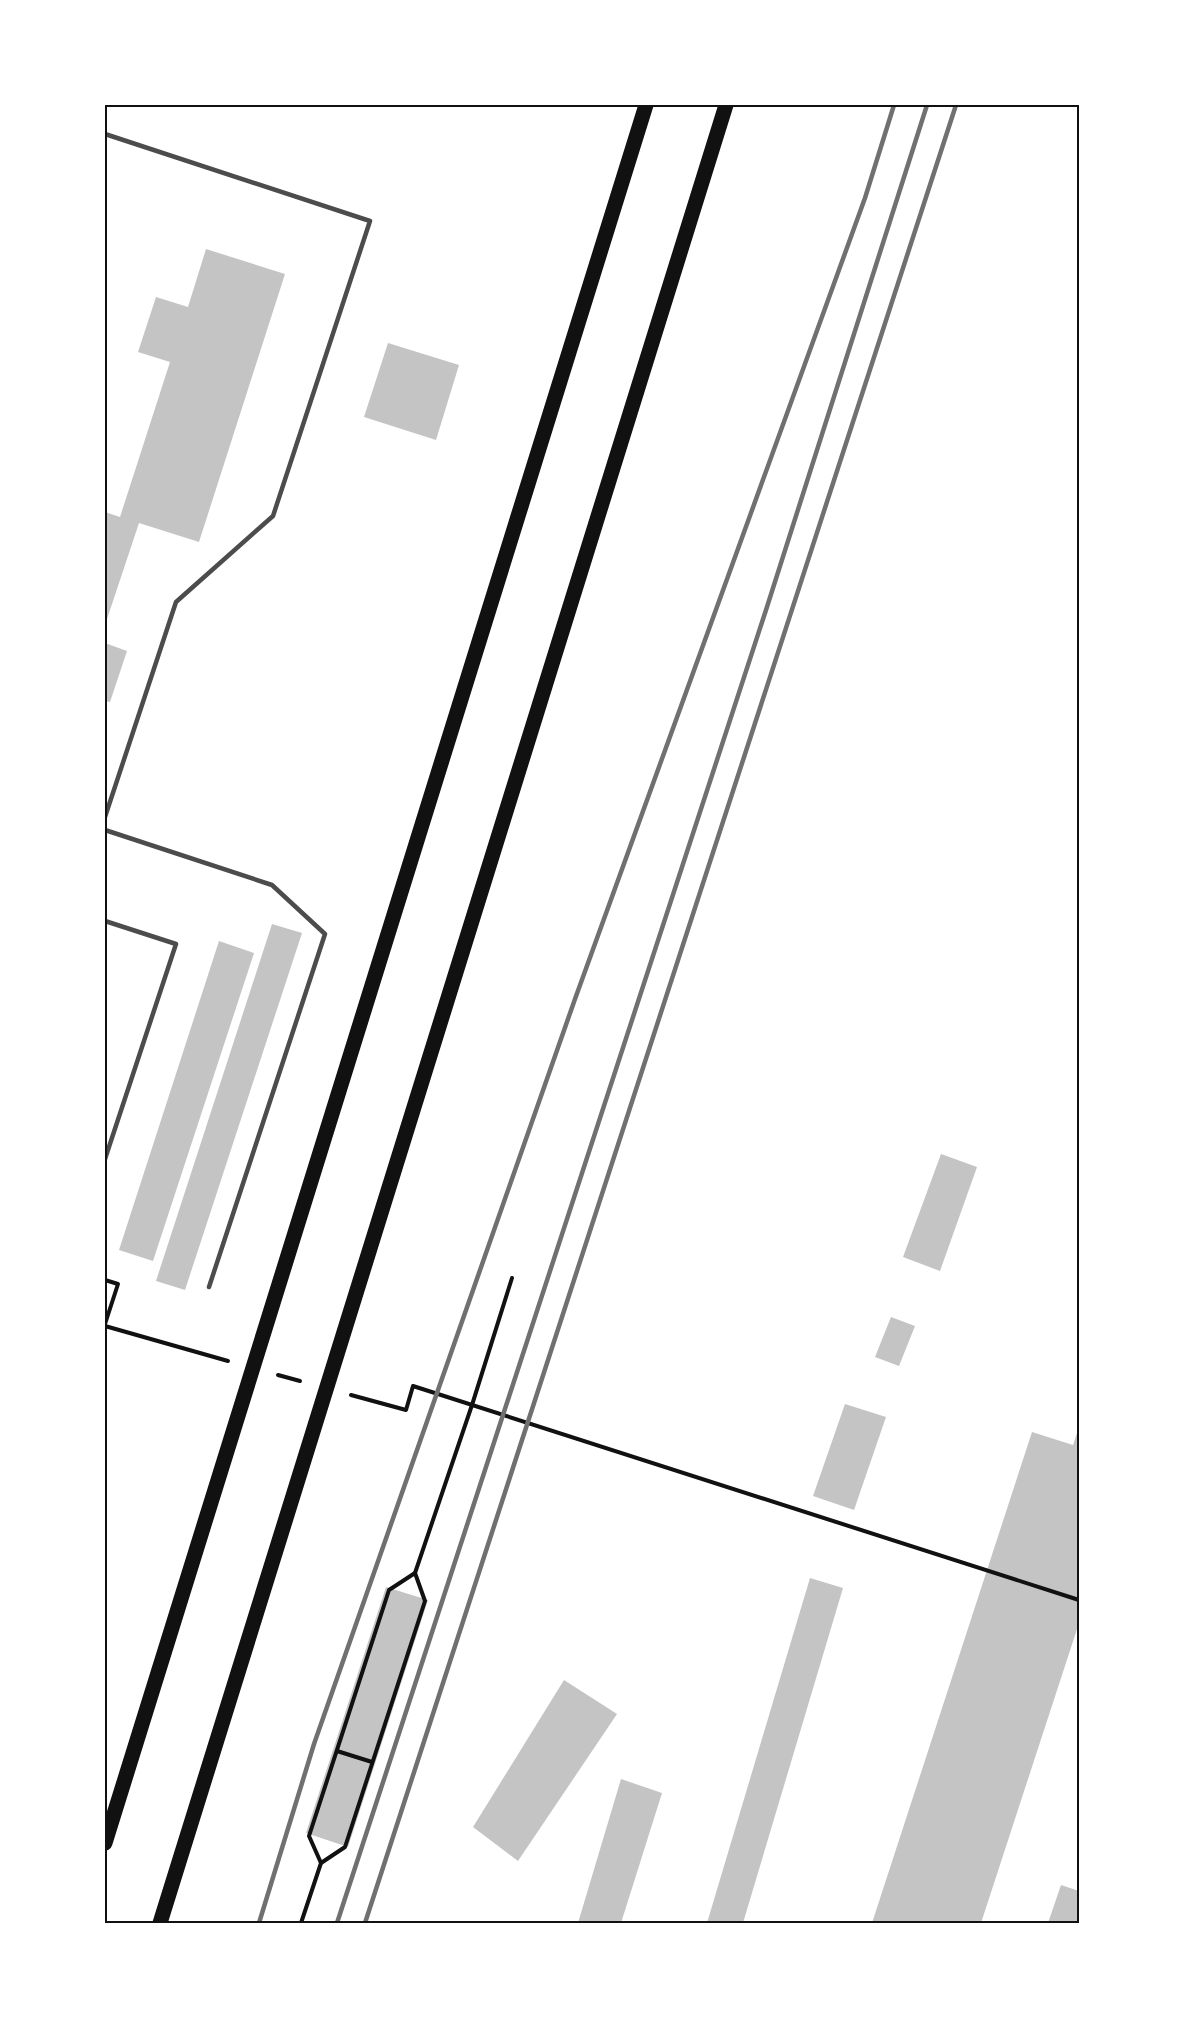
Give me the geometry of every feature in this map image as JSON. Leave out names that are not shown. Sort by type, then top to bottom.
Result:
[{"type":"main road","points":[[105,1843],[646,105]]},
{"type":"main road","points":[[160,1923],[726,105]]},
{"type":"lane","points":[[105,134],[370,221],[273,516],[176,602],[105,817]]},
{"type":"lane","points":[[105,830],[272,885],[325,934],[209,1287]]},
{"type":"lane","points":[[105,921],[176,944],[105,1158]]},
{"type":"path","points":[[321,1863],[309,1836],[389,1590],[415,1573],[512,1278]]},
{"type":"path","points":[[105,1280],[118,1284],[105,1325],[233,1362]]},
{"type":"path","points":[[268,1372],[302,1382]]},
{"type":"path","points":[[348,1394],[406,1410],[413,1386],[1079,1600]]},
{"type":"path","points":[[301,1923],[321,1863],[345,1846],[425,1601],[415,1573]]},
{"type":"path","points":[[337,1751],[372,1762]]},
{"type":"building","points":[[206,249],[285,274],[199,542],[139,523],[105,625],[105,512],[120,517],[170,362],[138,352],[156,297],[188,307]]},
{"type":"building","points":[[388,343],[459,365],[436,440],[364,417]]},
{"type":"building","points":[[105,643],[127,651],[110,702],[105,701]]},
{"type":"building","points":[[272,924],[302,933],[185,1290],[156,1281]]},
{"type":"building","points":[[219,941],[254,953],[153,1261],[119,1250]]},
{"type":"building","points":[[941,1154],[977,1167],[940,1271],[903,1257]]},
{"type":"building","points":[[891,1317],[915,1326],[899,1366],[875,1357]]},
{"type":"building","points":[[845,1404],[886,1417],[854,1510],[813,1496]]},
{"type":"building","points":[[1079,1427],[1079,1623],[981,1923],[872,1923],[1032,1432],[1073,1445]]},
{"type":"building","points":[[810,1578],[843,1588],[743,1923],[707,1923]]},
{"type":"building","points":[[386,1587],[428,1600],[348,1847],[306,1833]]},
{"type":"building","points":[[564,1680],[617,1714],[518,1861],[473,1827]]},
{"type":"building","points":[[621,1779],[662,1793],[621,1923],[578,1923]]},
{"type":"building","points":[[1061,1885],[1079,1891],[1079,1923],[1048,1923]]},
{"type":"railway","points":[[259,1923],[314,1744],[575,999],[865,198],[894,105]]},
{"type":"railway","points":[[337,1923],[766,610],[927,105]]},
{"type":"railway","points":[[365,1923],[956,105]]}]
